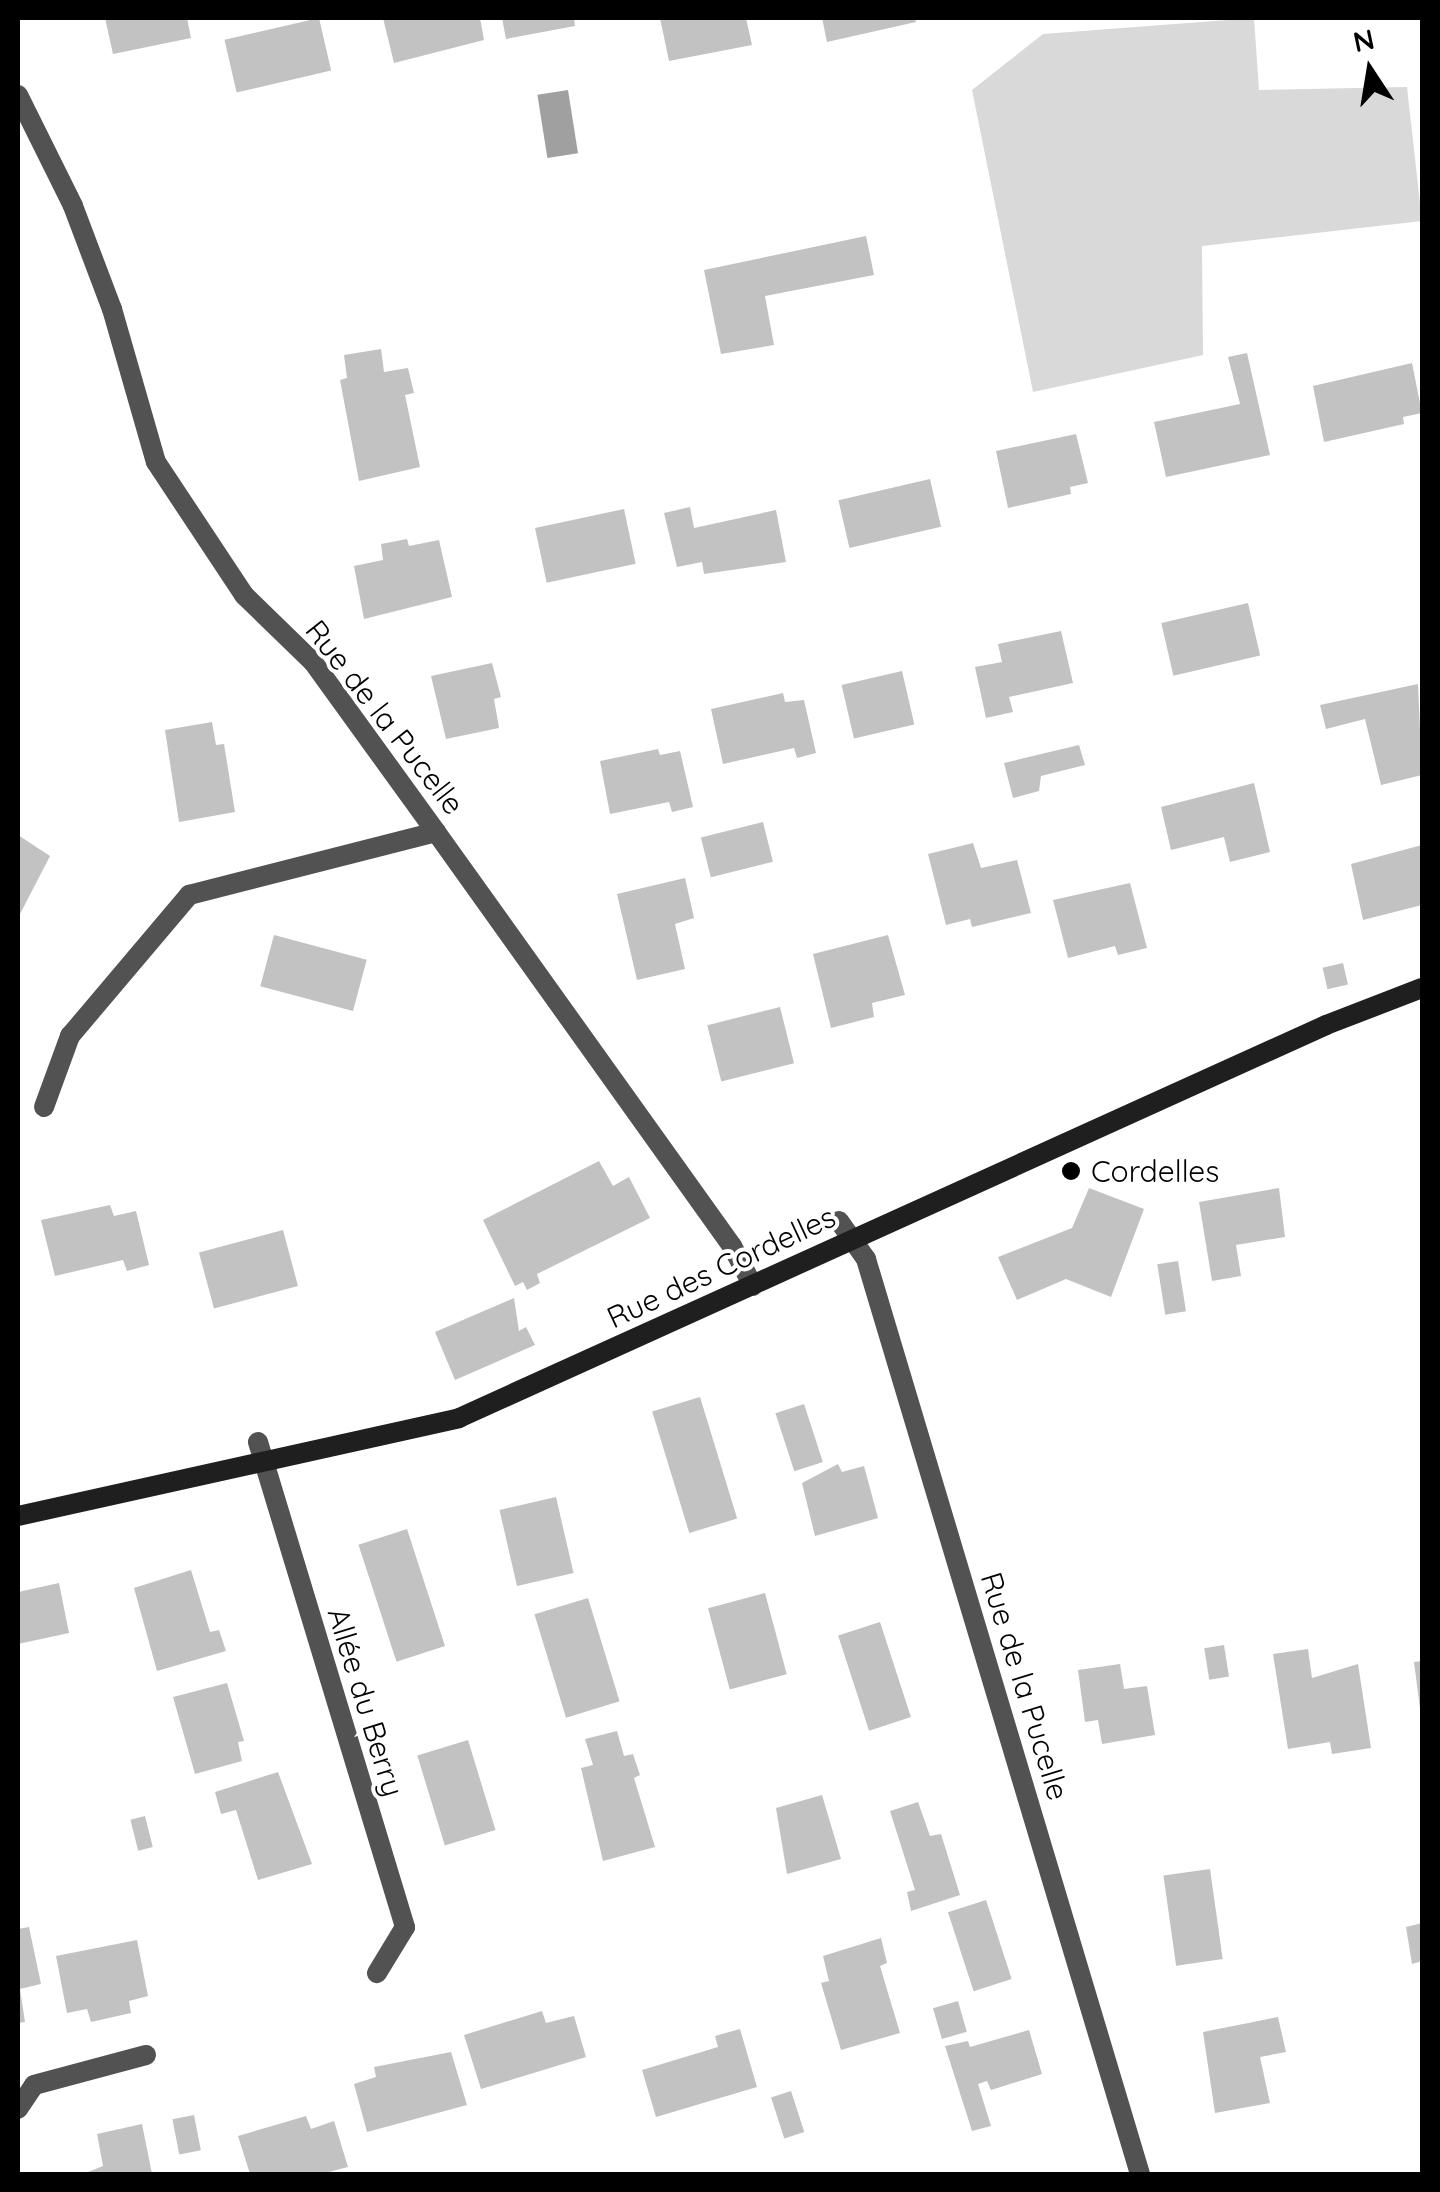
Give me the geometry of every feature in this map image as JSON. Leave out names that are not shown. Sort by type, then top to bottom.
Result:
[{"type":"street","name":"Rue de la Pucelle","points":[[18,95],[57,170],[106,292],[156,462],[244,595],[313,662],[732,1246],[753,1286]]},
{"type":"street","points":[[44,1107],[70,1036],[189,896],[436,832]]},
{"type":"street","name":"Rue des Cordelles","points":[[18,1516],[262,1465],[460,1418],[1326,1025],[1422,988]]},
{"type":"street","name":"Rue de la Pucelle","points":[[839,1222],[855,1238],[1140,2174]]},
{"type":"street","name":"Allée du Berry","points":[[258,1442],[405,1927],[377,1973]]},
{"type":"street","points":[[18,2109],[34,2086],[146,2056]]},
{"type":"shaded area","points":[[1254,18],[1259,90],[1407,87],[1422,221],[1202,246],[1203,355],[1033,392],[972,90],[1043,34]]},
{"type":"shaded area","points":[[568,90],[578,153],[547,158],[537,95]]},
{"type":"building","points":[[105,18],[187,18],[191,38],[113,54]]},
{"type":"building","points":[[319,18],[331,71],[237,92],[224,40]]},
{"type":"building","points":[[383,18],[480,18],[484,40],[394,63]]},
{"type":"building","points":[[502,18],[574,18],[575,26],[506,39]]},
{"type":"building","points":[[660,18],[746,18],[752,45],[669,61]]},
{"type":"building","points":[[822,18],[915,18],[916,22],[827,42]]},
{"type":"building","points":[[866,236],[874,275],[765,296],[774,345],[721,354],[704,270]]},
{"type":"building","points":[[381,349],[384,372],[408,368],[414,393],[405,395],[420,467],[359,481],[340,380],[347,378],[344,355]]},
{"type":"building","points":[[1247,353],[1270,455],[1166,477],[1154,422],[1240,404],[1228,357]]},
{"type":"building","points":[[1412,363],[1422,413],[1403,417],[1404,424],[1324,442],[1313,386]]},
{"type":"building","points":[[1076,434],[1088,483],[1070,487],[1071,494],[1008,508],[996,451]]},
{"type":"building","points":[[930,479],[941,527],[849,548],[838,500]]},
{"type":"building","points":[[690,507],[694,528],[776,510],[786,562],[704,574],[702,562],[677,567],[664,513]]},
{"type":"building","points":[[624,509],[636,564],[547,583],[535,528]]},
{"type":"building","points":[[407,539],[409,546],[439,540],[452,597],[364,619],[354,566],[383,560],[381,544]]},
{"type":"building","points":[[1248,603],[1260,656],[1173,676],[1161,623]]},
{"type":"building","points":[[1061,631],[1073,683],[1009,697],[1013,712],[986,718],[975,667],[1002,662],[998,644]]},
{"type":"building","points":[[492,663],[501,697],[494,699],[499,728],[446,739],[431,676]]},
{"type":"building","points":[[902,671],[914,725],[854,739],[842,685]]},
{"type":"building","points":[[1418,684],[1422,775],[1381,785],[1365,719],[1326,729],[1320,705]]},
{"type":"building","points":[[783,693],[785,702],[804,700],[816,753],[797,758],[794,748],[723,764],[711,709]]},
{"type":"building","points":[[212,722],[216,745],[224,744],[235,812],[179,822],[165,730]]},
{"type":"building","points":[[1079,745],[1085,765],[1041,776],[1039,791],[1013,798],[1004,763]]},
{"type":"building","points":[[658,749],[660,755],[680,751],[693,807],[672,812],[669,802],[610,814],[600,761]]},
{"type":"building","points":[[1254,783],[1270,852],[1230,862],[1224,837],[1171,850],[1161,807]]},
{"type":"building","points":[[763,822],[773,862],[711,877],[701,837]]},
{"type":"building","points":[[18,835],[50,856],[18,918]]},
{"type":"building","points":[[973,843],[981,868],[1017,860],[1031,913],[972,927],[970,919],[946,925],[928,854]]},
{"type":"building","points":[[1422,845],[1422,905],[1363,920],[1351,864]]},
{"type":"building","points":[[685,878],[694,918],[675,924],[685,969],[637,980],[617,894]]},
{"type":"building","points":[[1130,883],[1147,948],[1118,955],[1115,946],[1068,958],[1053,900]]},
{"type":"building","points":[[274,935],[367,960],[353,1011],[260,986]]},
{"type":"building","points":[[888,935],[905,995],[872,1003],[874,1017],[831,1028],[813,954]]},
{"type":"building","points":[[1343,963],[1348,984],[1327,989],[1323,968]]},
{"type":"building","points":[[780,1007],[794,1063],[721,1081],[707,1025]]},
{"type":"building","points":[[599,1161],[613,1186],[629,1177],[650,1218],[537,1274],[540,1283],[527,1290],[523,1282],[515,1286],[483,1220]]},
{"type":"building","points":[[1089,1188],[1144,1209],[1111,1297],[1066,1279],[1017,1300],[998,1257],[1072,1228]]},
{"type":"building","points":[[1279,1188],[1285,1237],[1236,1245],[1241,1276],[1212,1281],[1199,1202]]},
{"type":"building","points":[[110,1205],[114,1216],[136,1211],[149,1265],[127,1271],[123,1260],[55,1276],[41,1220]]},
{"type":"building","points":[[283,1230],[298,1286],[214,1309],[199,1253]]},
{"type":"building","points":[[1178,1261],[1186,1311],[1165,1315],[1157,1264]]},
{"type":"building","points":[[514,1298],[519,1331],[526,1327],[535,1345],[455,1380],[435,1332]]},
{"type":"building","points":[[700,1397],[737,1518],[689,1533],[652,1412]]},
{"type":"building","points":[[804,1404],[823,1462],[794,1471],[775,1413]]},
{"type":"building","points":[[838,1464],[842,1472],[864,1466],[878,1518],[815,1536],[802,1483]]},
{"type":"building","points":[[556,1497],[574,1573],[517,1586],[499,1510]]},
{"type":"building","points":[[407,1529],[445,1646],[397,1662],[358,1545]]},
{"type":"building","points":[[191,1570],[210,1632],[219,1630],[226,1651],[157,1671],[134,1588]]},
{"type":"building","points":[[59,1583],[69,1633],[18,1644],[18,1592]]},
{"type":"building","points":[[765,1593],[787,1674],[730,1689],[708,1608]]},
{"type":"building","points":[[588,1598],[620,1701],[566,1718],[534,1614]]},
{"type":"building","points":[[880,1622],[911,1717],[869,1731],[838,1636]]},
{"type":"building","points":[[1224,1645],[1229,1677],[1209,1680],[1204,1648]]},
{"type":"building","points":[[1308,1649],[1312,1678],[1358,1664],[1371,1748],[1332,1754],[1330,1742],[1288,1749],[1273,1654]]},
{"type":"building","points":[[1422,1661],[1422,1709],[1420,1709],[1414,1662]]},
{"type":"building","points":[[1120,1664],[1124,1689],[1147,1686],[1155,1735],[1102,1744],[1098,1720],[1085,1722],[1078,1670]]},
{"type":"building","points":[[227,1683],[244,1741],[238,1742],[242,1761],[195,1774],[173,1697]]},
{"type":"building","points":[[617,1731],[624,1756],[633,1754],[640,1775],[634,1778],[655,1847],[603,1861],[581,1768],[593,1765],[585,1739]]},
{"type":"building","points":[[468,1740],[495,1830],[445,1845],[417,1755]]},
{"type":"building","points":[[278,1772],[312,1864],[258,1880],[236,1810],[221,1814],[215,1792]]},
{"type":"building","points":[[822,1795],[841,1859],[787,1874],[776,1808]]},
{"type":"building","points":[[918,1802],[930,1836],[941,1834],[960,1895],[911,1911],[907,1892],[915,1890],[890,1811]]},
{"type":"building","points":[[145,1816],[153,1847],[138,1851],[130,1820]]},
{"type":"building","points":[[1210,1869],[1223,1959],[1176,1966],[1163,1876]]},
{"type":"building","points":[[986,1900],[1012,1979],[974,1991],[948,1912]]},
{"type":"building","points":[[1422,1923],[1422,1961],[1412,1964],[1406,1927]]},
{"type":"building","points":[[29,1927],[41,1984],[20,1989],[25,2022],[18,2023],[18,1929]]},
{"type":"building","points":[[881,1938],[887,1963],[880,1966],[900,2033],[841,2050],[821,1983],[829,1981],[823,1956]]},
{"type":"building","points":[[137,1940],[148,1996],[129,2001],[131,2013],[91,2022],[87,2009],[67,2013],[56,1956]]},
{"type":"building","points":[[958,2001],[967,2032],[942,2039],[933,2008]]},
{"type":"building","points":[[542,2011],[546,2023],[574,2016],[586,2057],[481,2089],[464,2035]]},
{"type":"building","points":[[1278,2017],[1286,2052],[1260,2057],[1270,2103],[1215,2113],[1203,2032]]},
{"type":"building","points":[[740,2029],[757,2087],[656,2117],[642,2070],[718,2047],[715,2036]]},
{"type":"building","points":[[1029,2030],[1042,2074],[991,2090],[987,2081],[978,2084],[991,2126],[972,2131],[945,2046],[968,2041],[970,2047]]},
{"type":"building","points":[[451,2052],[467,2105],[367,2132],[354,2084],[376,2077],[374,2067]]},
{"type":"building","points":[[791,2091],[804,2132],[784,2138],[771,2097]]},
{"type":"building","points":[[194,2115],[201,2150],[179,2155],[172,2119]]},
{"type":"building","points":[[306,2116],[311,2129],[334,2121],[348,2167],[321,2174],[250,2174],[238,2136]]},
{"type":"building","points":[[142,2124],[152,2174],[83,2174],[103,2166],[97,2134]]},
{"type":"place","name":"Cordelles","points":[[1071,1171]]}]
